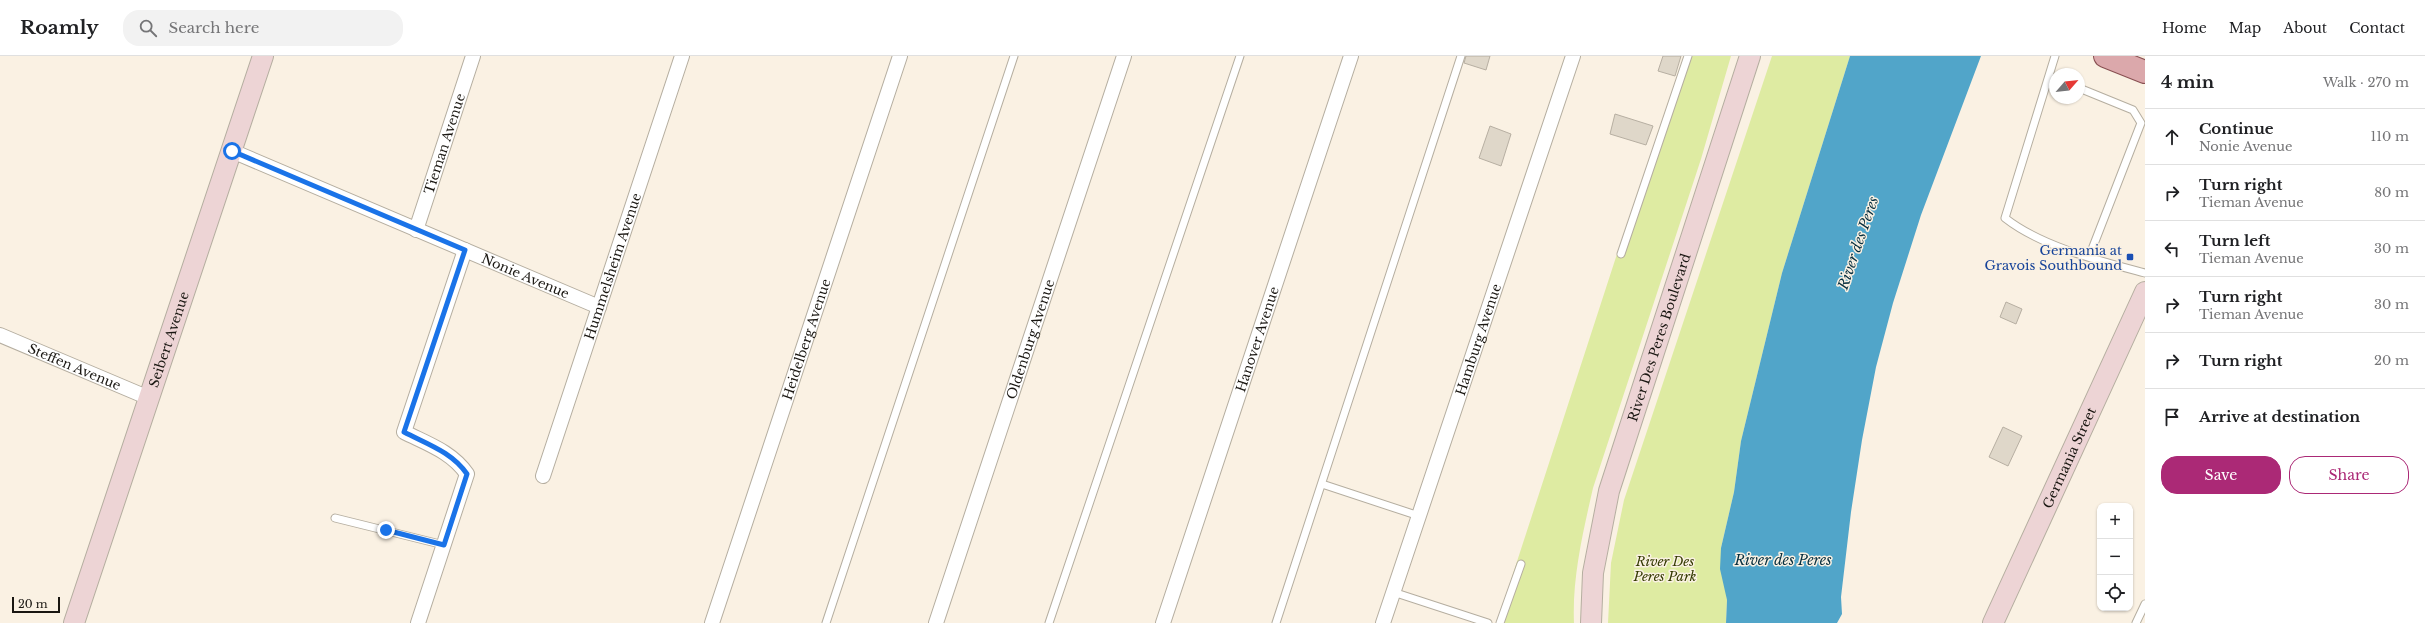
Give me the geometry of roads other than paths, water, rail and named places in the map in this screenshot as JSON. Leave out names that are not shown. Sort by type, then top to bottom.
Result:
[{"type":"main road","name":"Seibert Avenue","points":[[74,623],[263,56]]},
{"type":"main road","name":"River Des Peres Boulevard","points":[[1591,623],[1593,573],[1610,491],[1750,56]]},
{"type":"main road","points":[[2105,56],[2145,72]]},
{"type":"main road","name":"Germania Street","points":[[1994,623],[2145,292]]},
{"type":"street","name":"Tieman Avenue","points":[[416,230],[473,56]]},
{"type":"street","name":"Hummelsheim Avenue","points":[[543,476],[682,56]]},
{"type":"street","name":"Heidelberg Avenue","points":[[712,623],[900,56]]},
{"type":"street","name":"Oldenburg Avenue","points":[[936,623],[1124,56]]},
{"type":"street","name":"Hanover Avenue","points":[[1162,623],[1351,56]]},
{"type":"street","name":"Hamburg Avenue","points":[[1383,623],[1573,56]]},
{"type":"street","name":"Nonie Avenue","points":[[232,151],[599,307]]},
{"type":"street","points":[[418,623],[467,474],[460,463],[448,454],[404,432],[465,250]]},
{"type":"street","name":"Steffen Avenue","points":[[0,335],[149,398]]},
{"type":"lane","points":[[826,623],[1014,56]]},
{"type":"lane","points":[[1049,623],[1240,56]]},
{"type":"lane","points":[[1276,623],[1461,56]]},
{"type":"lane","points":[[1622,254],[1688,56]]},
{"type":"lane","points":[[2053,68],[2055,56]]},
{"type":"lane","points":[[2049,85],[2005,218],[2023,232],[2089,257],[2145,273]]},
{"type":"lane","points":[[2085,90],[2133,110],[2141,123],[2089,257]]},
{"type":"lane","points":[[1322,484],[1419,516]]},
{"type":"lane","points":[[335,518],[444,545]]},
{"type":"lane","points":[[1500,623],[1521,564]]},
{"type":"lane","points":[[1393,592],[1488,623]]},
{"type":"lane","points":[[2136,623],[2145,604]]},
{"type":"water","name":"River des Peres","points":[[1850,56],[1981,56],[1921,215],[1893,303],[1876,367],[1862,440],[1851,512],[1841,597],[1842,614],[1837,623],[1726,623],[1727,600],[1720,569],[1721,548],[1734,492],[1741,441],[1782,273]]},
{"type":"place","name":"Germania at Gravois Southbound","points":[[2130,257]]},
{"type":"park label","name":"River Des Peres Park","points":[[1665,568]]}]
